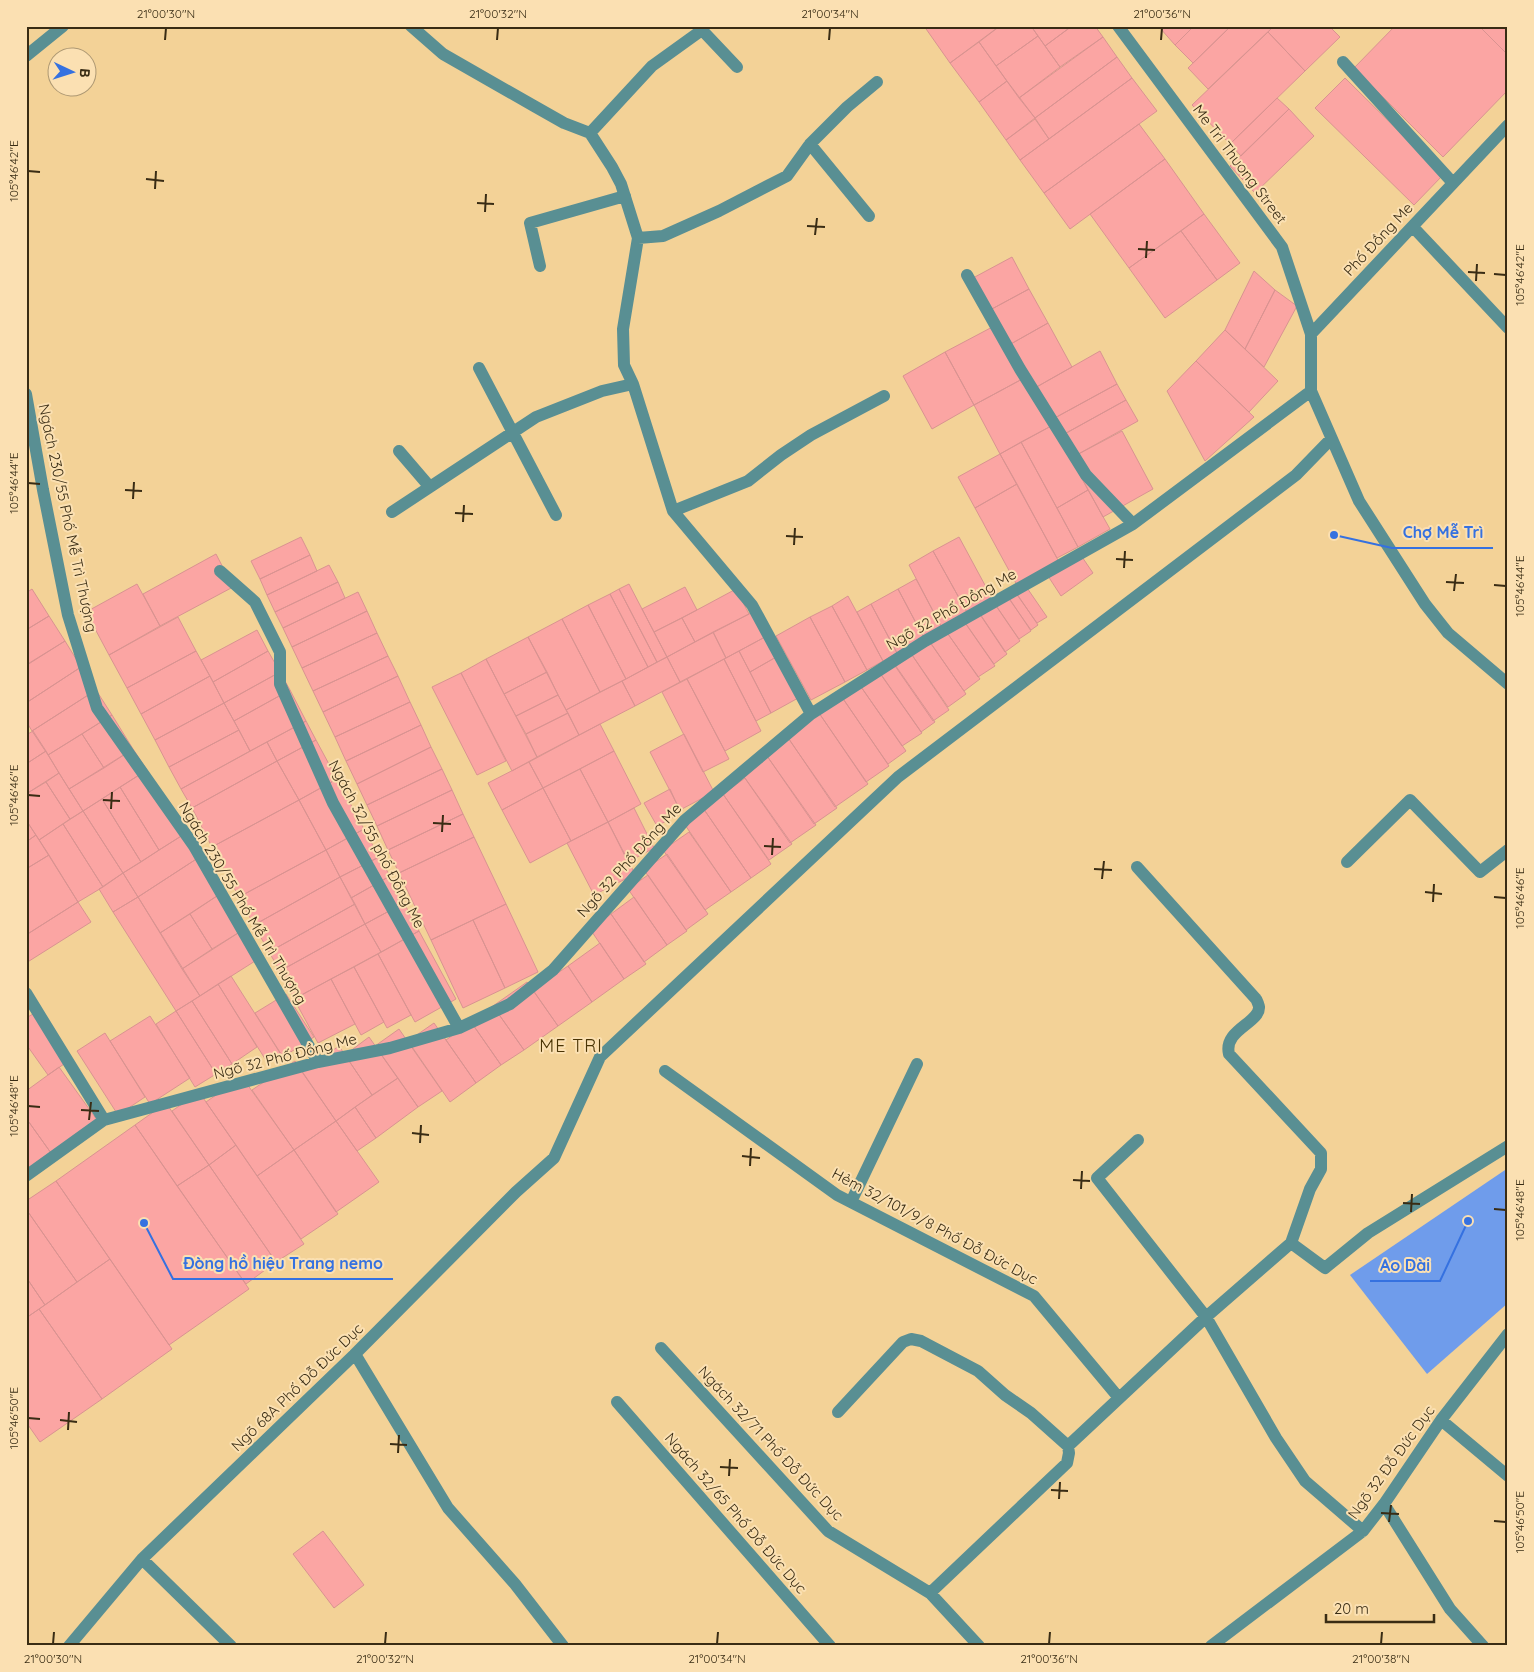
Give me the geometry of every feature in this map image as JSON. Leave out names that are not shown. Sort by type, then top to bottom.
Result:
[{"type":"street","points":[[27,54],[63,26]]},
{"type":"street","points":[[411,26],[444,54],[564,123],[590,133],[612,167],[621,184],[638,238],[623,329],[624,365],[632,384],[673,511],[752,605],[811,714]]},
{"type":"street","name":"Me Tri Thuong Street","points":[[1118,26],[1282,247],[1311,334]]},
{"type":"street","points":[[590,133],[652,66],[701,28],[737,67]]},
{"type":"street","points":[[1343,62],[1453,183]]},
{"type":"street","points":[[638,238],[663,236],[719,211],[787,176],[810,144],[847,107],[877,82]]},
{"type":"street","name":"Phố Đồng Me","points":[[1311,334],[1508,125]]},
{"type":"street","points":[[810,144],[869,216]]},
{"type":"street","points":[[540,266],[530,224],[625,196]]},
{"type":"street","points":[[1413,227],[1508,328]]},
{"type":"street","points":[[967,275],[1020,369],[1086,474],[1133,524]]},
{"type":"street","points":[[1311,334],[1311,392],[1359,501],[1425,604],[1448,633],[1508,684]]},
{"type":"street","points":[[480,368],[556,515]]},
{"type":"street","points":[[392,512],[536,417],[602,391],[632,384]]},
{"type":"street","name":"Ngõ 32 Phố Đồng Me","points":[[26,1176],[104,1120],[318,1062],[390,1048],[459,1028],[510,1004],[553,970],[684,820],[811,714],[925,640],[1133,524],[1311,392]]},
{"type":"street","name":"Ngách 230/55 Phố Mễ Trì Thượng","points":[[26,394],[68,616],[97,708],[194,846],[318,1062]]},
{"type":"street","points":[[673,511],[748,481],[780,455],[811,435],[884,396]]},
{"type":"street","name":"Ngõ 68A Phố Đỗ Đức Dục","points":[[69,1646],[142,1560],[355,1354],[516,1192],[554,1158],[600,1057],[898,777],[1296,474],[1331,439]]},
{"type":"street","points":[[399,451],[429,486]]},
{"type":"street","name":"Ngách 32/55 phố Đồng Me","points":[[220,570],[254,602],[280,652],[280,684],[333,803],[459,1028]]},
{"type":"street","points":[[1347,862],[1410,800],[1480,872],[1508,850]]},
{"type":"street","points":[[1068,1446],[1206,1317],[1292,1242],[1310,1189],[1321,1169],[1321,1152],[1229,1054],[1228,1047],[1231,1038],[1258,1013],[1260,1006],[1256,999],[1137,867]]},
{"type":"street","points":[[26,993],[104,1120]]},
{"type":"street","points":[[851,1202],[917,1064]]},
{"type":"street","name":"Hẻm 32/101/9/8 Phố Đỗ Đức Dục","points":[[665,1071],[837,1195],[1034,1296],[1119,1398]]},
{"type":"street","points":[[1138,1140],[1097,1178],[1206,1317],[1276,1438],[1305,1481],[1363,1531]]},
{"type":"street","points":[[1292,1242],[1325,1268],[1368,1233],[1508,1146]]},
{"type":"street","name":"Ngõ 32 Đỗ Đức Dục","points":[[1211,1646],[1363,1531],[1384,1504],[1441,1420],[1508,1334]]},
{"type":"street","points":[[838,1412],[903,1342],[911,1339],[921,1341],[978,1371],[1005,1395],[1032,1414],[1068,1446],[1068,1462],[930,1593]]},
{"type":"street","name":"Ngách 32/71 Phố Đỗ Đức Dục","points":[[661,1348],[828,1531],[930,1593],[979,1646]]},
{"type":"street","points":[[355,1354],[448,1508],[515,1584],[563,1646]]},
{"type":"street","name":"Ngách 32/65 Phố Đỗ Đức Dục","points":[[618,1402],[830,1646]]},
{"type":"street","points":[[1441,1420],[1508,1476]]},
{"type":"street","points":[[1384,1504],[1450,1609],[1483,1646]]},
{"type":"street","points":[[142,1560],[230,1646]]},
{"type":"water","points":[[1508,1168],[1508,1303],[1427,1374],[1350,1275]]},
{"type":"building","points":[[924,26],[995,26],[997,28],[950,63]]},
{"type":"building","points":[[1000,26],[1031,26],[1038,36],[996,66],[979,42]]},
{"type":"building","points":[[1031,26],[1072,26],[1045,46]]},
{"type":"building","points":[[1072,26],[1095,26],[1103,37],[1060,67],[1045,46]]},
{"type":"building","points":[[1162,26],[1194,26],[1175,45],[1160,28]]},
{"type":"building","points":[[1194,26],[1231,26],[1193,63],[1175,45]]},
{"type":"building","points":[[1231,26],[1274,26],[1208,89],[1188,68]]},
{"type":"building","points":[[1274,26],[1329,26],[1340,37],[1305,71],[1268,32]]},
{"type":"building","points":[[1395,26],[1479,26],[1508,55],[1508,90],[1443,157],[1354,68]]},
{"type":"building","points":[[1479,26],[1508,26],[1508,55]]},
{"type":"building","points":[[1268,32],[1305,71],[1230,144],[1192,105]]},
{"type":"building","points":[[1038,36],[1060,67],[1019,98],[996,66]]},
{"type":"building","points":[[1103,37],[1117,57],[1035,118],[1019,98]]},
{"type":"building","points":[[979,42],[1007,81],[979,102],[950,63]]},
{"type":"building","points":[[1117,57],[1132,78],[1049,139],[1035,118]]},
{"type":"building","points":[[1132,78],[1157,111],[1044,193],[1020,160]]},
{"type":"building","points":[[1345,78],[1443,175],[1414,205],[1315,108]]},
{"type":"building","points":[[1007,81],[1035,118],[1006,140],[979,102]]},
{"type":"building","points":[[1277,98],[1289,109],[1241,156],[1230,144]]},
{"type":"building","points":[[1289,109],[1314,136],[1255,193],[1230,166]]},
{"type":"building","points":[[1035,119],[1049,139],[1020,160],[1006,140]]},
{"type":"building","points":[[1139,124],[1165,159],[1070,229],[1044,193]]},
{"type":"building","points":[[1165,159],[1204,214],[1129,268],[1090,214]]},
{"type":"building","points":[[1204,214],[1240,263],[1217,280],[1181,231]]},
{"type":"building","points":[[1181,231],[1217,280],[1165,318],[1129,268]]},
{"type":"building","points":[[1012,257],[1029,289],[990,310],[973,278]]},
{"type":"building","points":[[1254,271],[1275,290],[1245,349],[1225,330]]},
{"type":"building","points":[[1029,289],[1048,323],[1009,345],[990,310]]},
{"type":"building","points":[[1275,290],[1297,306],[1264,367],[1245,349]]},
{"type":"building","points":[[1048,323],[1072,367],[1033,389],[1009,345]]},
{"type":"building","points":[[998,324],[1026,377],[974,405],[945,352]]},
{"type":"building","points":[[1225,330],[1278,381],[1249,412],[1196,361]]},
{"type":"building","points":[[1100,351],[1117,384],[1051,420],[1033,389]]},
{"type":"building","points":[[945,352],[974,405],[932,429],[903,376]]},
{"type":"building","points":[[1196,361],[1254,417],[1205,461],[1167,391]]},
{"type":"building","points":[[1026,377],[1053,425],[1000,454],[974,405]]},
{"type":"building","points":[[1117,384],[1126,400],[1059,437],[1051,420]]},
{"type":"building","points":[[1126,400],[1138,421],[1071,458],[1059,437]]},
{"type":"building","points":[[1053,425],[1088,490],[1057,508],[1021,442]]},
{"type":"building","points":[[1122,431],[1153,489],[1103,517],[1071,458]]},
{"type":"building","points":[[1021,442],[1078,547],[1057,558],[1000,454]]},
{"type":"building","points":[[1000,454],[1017,484],[975,508],[958,477]]},
{"type":"building","points":[[1017,484],[1060,564],[1018,587],[975,508]]},
{"type":"building","points":[[1088,490],[1110,529],[1078,547],[1057,508]]},
{"type":"building","points":[[301,537],[310,555],[260,579],[251,561]]},
{"type":"building","points":[[959,537],[993,600],[968,614],[933,551]]},
{"type":"building","points":[[933,551],[968,614],[942,628],[909,565]]},
{"type":"building","points":[[216,554],[233,587],[160,626],[143,594]]},
{"type":"building","points":[[1080,554],[1093,573],[1061,596],[1048,576]]},
{"type":"building","points":[[310,555],[317,571],[267,595],[260,579]]},
{"type":"building","points":[[329,565],[338,582],[275,612],[267,595]]},
{"type":"building","points":[[916,579],[942,628],[924,638],[898,589]]},
{"type":"building","points":[[338,582],[345,598],[283,628],[275,612]]},
{"type":"building","points":[[137,584],[160,626],[109,655],[86,612]]},
{"type":"building","points":[[629,584],[667,657],[657,662],[619,589]]},
{"type":"building","points":[[1025,585],[1047,617],[1037,623],[1015,592]]},
{"type":"building","points":[[685,587],[697,610],[654,632],[642,609]]},
{"type":"building","points":[[32,589],[49,616],[26,630],[26,593]]},
{"type":"building","points":[[619,589],[657,662],[648,667],[610,594]]},
{"type":"building","points":[[736,589],[749,614],[695,642],[682,618]]},
{"type":"building","points":[[898,589],[924,638],[897,653],[871,604]]},
{"type":"building","points":[[1015,591],[1038,625],[1031,630],[1007,596]]},
{"type":"building","points":[[358,592],[367,611],[292,647],[283,628]]},
{"type":"building","points":[[610,594],[648,667],[626,679],[588,605]]},
{"type":"building","points":[[1007,595],[1031,631],[1019,639],[995,604]]},
{"type":"building","points":[[848,596],[883,661],[867,670],[832,606]]},
{"type":"building","points":[[994,603],[1020,641],[1005,652],[979,613]]},
{"type":"building","points":[[871,604],[897,653],[883,661],[857,612]]},
{"type":"building","points":[[588,605],[626,679],[600,692],[562,619]]},
{"type":"building","points":[[832,606],[867,670],[845,682],[810,617]]},
{"type":"building","points":[[367,611],[377,633],[302,668],[292,647]]},
{"type":"building","points":[[978,611],[1007,654],[994,664],[964,621]]},
{"type":"building","points":[[753,612],[765,637],[726,658],[713,632]]},
{"type":"building","points":[[49,616],[65,641],[27,665],[26,630]]},
{"type":"building","points":[[178,617],[196,651],[127,688],[109,655]]},
{"type":"building","points":[[810,617],[845,682],[811,700],[776,636]]},
{"type":"building","points":[[682,618],[695,642],[667,657],[654,632]]},
{"type":"building","points":[[562,619],[600,692],[566,710],[528,637]]},
{"type":"building","points":[[963,620],[995,666],[978,677],[946,631]]},
{"type":"building","points":[[257,630],[268,651],[213,682],[201,660]]},
{"type":"building","points":[[945,630],[980,679],[964,691],[929,641]]},
{"type":"building","points":[[713,632],[726,658],[680,682],[667,657]]},
{"type":"building","points":[[377,633],[388,656],[313,691],[302,668]]},
{"type":"building","points":[[528,637],[547,672],[504,694],[486,659]]},
{"type":"building","points":[[765,637],[778,656],[750,672],[739,651]]},
{"type":"building","points":[[928,639],[966,694],[948,707],[910,652]]},
{"type":"building","points":[[65,641],[81,667],[26,703],[26,665]]},
{"type":"building","points":[[196,651],[210,676],[141,714],[127,688]]},
{"type":"building","points":[[268,651],[280,672],[224,703],[213,682]]},
{"type":"building","points":[[739,651],[771,713],[756,721],[724,659]]},
{"type":"building","points":[[910,652],[949,710],[933,721],[893,663]]},
{"type":"building","points":[[388,656],[398,676],[323,712],[313,691]]},
{"type":"building","points":[[778,656],[800,697],[771,713],[750,672]]},
{"type":"building","points":[[667,657],[680,682],[635,706],[622,681]]},
{"type":"building","points":[[486,659],[537,757],[512,771],[461,673]]},
{"type":"building","points":[[724,659],[761,731],[725,751],[687,679]]},
{"type":"building","points":[[893,662],[935,722],[921,732],[879,672]]},
{"type":"building","points":[[81,667],[96,690],[32,731],[26,721],[26,703]]},
{"type":"building","points":[[878,670],[922,733],[902,746],[859,684]]},
{"type":"building","points":[[280,672],[290,690],[234,721],[224,703]]},
{"type":"building","points":[[547,672],[558,695],[516,716],[504,694]]},
{"type":"building","points":[[461,673],[506,761],[477,775],[432,687]]},
{"type":"building","points":[[210,676],[224,703],[155,740],[141,714]]},
{"type":"building","points":[[398,676],[410,702],[335,737],[323,712]]},
{"type":"building","points":[[687,679],[729,759],[703,772],[662,692]]},
{"type":"building","points":[[622,681],[635,706],[579,735],[566,710]]},
{"type":"building","points":[[859,684],[906,751],[888,764],[841,696]]},
{"type":"building","points":[[96,690],[112,715],[48,755],[32,731]]},
{"type":"building","points":[[290,690],[306,721],[250,751],[234,721]]},
{"type":"building","points":[[558,695],[568,713],[526,734],[516,716]]},
{"type":"building","points":[[842,697],[889,766],[866,782],[819,713]]},
{"type":"building","points":[[410,702],[421,725],[346,761],[335,737]]},
{"type":"building","points":[[224,703],[239,730],[169,767],[155,740]]},
{"type":"building","points":[[568,713],[579,735],[537,757],[526,734]]},
{"type":"building","points":[[819,713],[868,784],[835,807],[787,736]]},
{"type":"building","points":[[112,715],[133,749],[104,768],[82,734]]},
{"type":"building","points":[[306,721],[316,740],[277,761],[267,742]]},
{"type":"building","points":[[600,724],[614,751],[543,788],[529,762]]},
{"type":"building","points":[[421,725],[431,747],[357,784],[346,761]]},
{"type":"building","points":[[239,730],[250,751],[181,789],[169,767]]},
{"type":"building","points":[[33,731],[46,751],[26,764],[26,735]]},
{"type":"building","points":[[82,734],[104,768],[69,789],[48,755]]},
{"type":"building","points":[[684,734],[714,792],[680,810],[650,752]]},
{"type":"building","points":[[788,738],[837,808],[814,824],[767,756]]},
{"type":"building","points":[[316,740],[337,779],[299,800],[277,761]]},
{"type":"building","points":[[267,742],[277,761],[192,808],[181,789]]},
{"type":"building","points":[[431,747],[442,769],[367,805],[357,784]]},
{"type":"building","points":[[133,749],[147,770],[83,811],[69,789]]},
{"type":"building","points":[[46,751],[59,773],[26,794],[26,764]]},
{"type":"building","points":[[614,751],[641,804],[608,822],[580,769]]},
{"type":"building","points":[[767,756],[816,825],[790,843],[742,774]]},
{"type":"building","points":[[277,761],[299,800],[212,847],[192,808]]},
{"type":"building","points":[[529,762],[543,788],[502,810],[488,783]]},
{"type":"building","points":[[442,769],[452,790],[377,826],[367,805]]},
{"type":"building","points":[[580,769],[608,822],[571,841],[543,788]]},
{"type":"building","points":[[147,770],[186,833],[159,850],[120,787]]},
{"type":"building","points":[[59,773],[83,811],[70,819],[46,782]]},
{"type":"building","points":[[745,778],[792,844],[769,860],[723,794]]},
{"type":"building","points":[[337,779],[364,829],[326,850],[299,800]]},
{"type":"building","points":[[46,782],[70,819],[39,840],[26,820],[26,794]]},
{"type":"building","points":[[120,787],[159,850],[141,862],[102,799]]},
{"type":"building","points":[[543,788],[571,841],[530,863],[502,810]]},
{"type":"building","points":[[670,789],[681,813],[657,826],[644,803]]},
{"type":"building","points":[[452,790],[463,814],[388,850],[377,826]]},
{"type":"building","points":[[723,794],[771,864],[751,878],[703,808]]},
{"type":"building","points":[[102,799],[141,862],[123,873],[83,811]]},
{"type":"building","points":[[299,800],[326,850],[239,897],[212,847]]},
{"type":"building","points":[[634,808],[654,848],[628,862],[608,822]]},
{"type":"building","points":[[703,808],[751,878],[731,892],[683,822]]},
{"type":"building","points":[[83,811],[123,873],[103,887],[63,824]]},
{"type":"building","points":[[463,814],[474,837],[399,873],[388,850]]},
{"type":"building","points":[[26,820],[36,835],[26,842]]},
{"type":"building","points":[[608,822],[635,874],[594,895],[567,843]]},
{"type":"building","points":[[63,824],[103,887],[78,902],[39,840]]},
{"type":"building","points":[[364,829],[379,857],[340,877],[326,850]]},
{"type":"building","points":[[689,832],[731,892],[705,910],[663,850]]},
{"type":"building","points":[[186,833],[201,856],[138,897],[123,873]]},
{"type":"building","points":[[36,835],[49,855],[26,869],[26,842]]},
{"type":"building","points":[[474,837],[506,904],[431,940],[399,873]]},
{"type":"building","points":[[326,850],[340,877],[254,925],[239,897]]},
{"type":"building","points":[[667,854],[708,914],[686,930],[644,870]]},
{"type":"building","points":[[49,855],[78,902],[26,935],[26,869]]},
{"type":"building","points":[[201,856],[223,892],[160,933],[138,897]]},
{"type":"building","points":[[379,857],[390,876],[351,898],[340,877]]},
{"type":"building","points":[[123,873],[138,897],[113,912],[99,889]]},
{"type":"building","points":[[648,875],[687,931],[667,945],[628,889]]},
{"type":"building","points":[[390,876],[404,903],[365,924],[351,898]]},
{"type":"building","points":[[340,877],[355,904],[269,952],[254,925]]},
{"type":"building","points":[[223,892],[246,928],[212,949],[190,914]]},
{"type":"building","points":[[138,897],[200,996],[176,1011],[113,912]]},
{"type":"building","points":[[634,897],[667,945],[644,962],[611,914]]},
{"type":"building","points":[[78,902],[91,922],[26,963],[26,935]]},
{"type":"building","points":[[404,903],[419,931],[381,952],[365,924]]},
{"type":"building","points":[[355,904],[365,924],[280,971],[269,952]]},
{"type":"building","points":[[506,904],[538,972],[505,988],[473,920]]},
{"type":"building","points":[[190,914],[212,949],[182,969],[160,933]]},
{"type":"building","points":[[611,914],[646,964],[624,979],[590,929]]},
{"type":"building","points":[[473,920],[505,988],[463,1008],[431,940]]},
{"type":"building","points":[[365,924],[381,952],[294,999],[280,971]]},
{"type":"building","points":[[246,928],[263,956],[200,996],[182,969]]},
{"type":"building","points":[[419,931],[456,999],[415,1022],[378,954]]},
{"type":"building","points":[[600,943],[624,979],[592,1002],[568,966]]},
{"type":"building","points":[[378,954],[411,1015],[387,1028],[354,967]]},
{"type":"building","points":[[568,966],[592,1002],[558,1026],[533,990]]},
{"type":"building","points":[[354,967],[384,1022],[361,1035],[331,979]]},
{"type":"building","points":[[231,976],[280,1053],[267,1062],[218,984]]},
{"type":"building","points":[[331,979],[355,1024],[318,1043],[294,999]]},
{"type":"building","points":[[527,982],[558,1026],[524,1050],[493,1006]]},
{"type":"building","points":[[218,984],[257,1047],[232,1064],[192,1001]]},
{"type":"building","points":[[286,994],[314,1037],[283,1057],[255,1013]]},
{"type":"building","points":[[192,1001],[232,1064],[216,1074],[176,1011]]},
{"type":"building","points":[[493,1006],[524,1050],[501,1065],[471,1022]]},
{"type":"building","points":[[176,1011],[216,1074],[195,1087],[156,1024]]},
{"type":"building","points":[[33,1014],[67,1062],[48,1075],[26,1044],[26,1018]]},
{"type":"building","points":[[150,1016],[190,1078],[150,1104],[110,1041]]},
{"type":"building","points":[[471,1022],[501,1065],[476,1083],[446,1040]]},
{"type":"building","points":[[434,1023],[476,1083],[450,1102],[408,1041]]},
{"type":"building","points":[[399,1029],[442,1091],[418,1107],[375,1046]]},
{"type":"building","points":[[105,1033],[145,1097],[118,1115],[77,1051]]},
{"type":"building","points":[[369,1037],[398,1078],[372,1095],[345,1055]]},
{"type":"building","points":[[339,1046],[372,1095],[336,1121],[302,1072]]},
{"type":"building","points":[[295,1061],[336,1121],[294,1150],[252,1090]]},
{"type":"building","points":[[59,1067],[97,1120],[51,1153],[26,1118],[26,1091]]},
{"type":"building","points":[[242,1077],[294,1150],[257,1176],[206,1102]]},
{"type":"building","points":[[398,1078],[418,1107],[376,1138],[355,1107]]},
{"type":"building","points":[[199,1092],[236,1145],[209,1165],[172,1111]]},
{"type":"building","points":[[166,1103],[209,1165],[177,1186],[135,1125]]},
{"type":"building","points":[[355,1107],[376,1138],[357,1151],[336,1121]]},
{"type":"building","points":[[26,1118],[51,1153],[26,1171]]},
{"type":"building","points":[[336,1121],[379,1182],[336,1212],[294,1150]]},
{"type":"building","points":[[135,1125],[249,1289],[169,1345],[56,1181]]},
{"type":"building","points":[[236,1145],[304,1244],[276,1262],[209,1165]]},
{"type":"building","points":[[294,1150],[338,1214],[301,1239],[257,1176]]},
{"type":"building","points":[[209,1165],[276,1262],[246,1284],[177,1186]]},
{"type":"building","points":[[56,1181],[110,1259],[77,1282],[26,1209],[26,1201]]},
{"type":"building","points":[[26,1209],[77,1282],[45,1305],[26,1277]]},
{"type":"building","points":[[110,1259],[172,1349],[102,1399],[39,1309]]},
{"type":"building","points":[[26,1277],[45,1305],[26,1318]]},
{"type":"building","points":[[39,1309],[102,1399],[40,1442],[26,1422],[26,1318]]},
{"type":"building","points":[[323,1531],[364,1585],[334,1608],[293,1554]]},
{"type":"place","name":"Chợ Mễ Trì","points":[[1334,535]]},
{"type":"place","name":"Ao Dài","points":[[1468,1221]]},
{"type":"place","name":"Đòng hồ hiệu Trang nemo","points":[[144,1223]]},
{"type":"district","name":"ME TRI","points":[[571,1045]]}]
